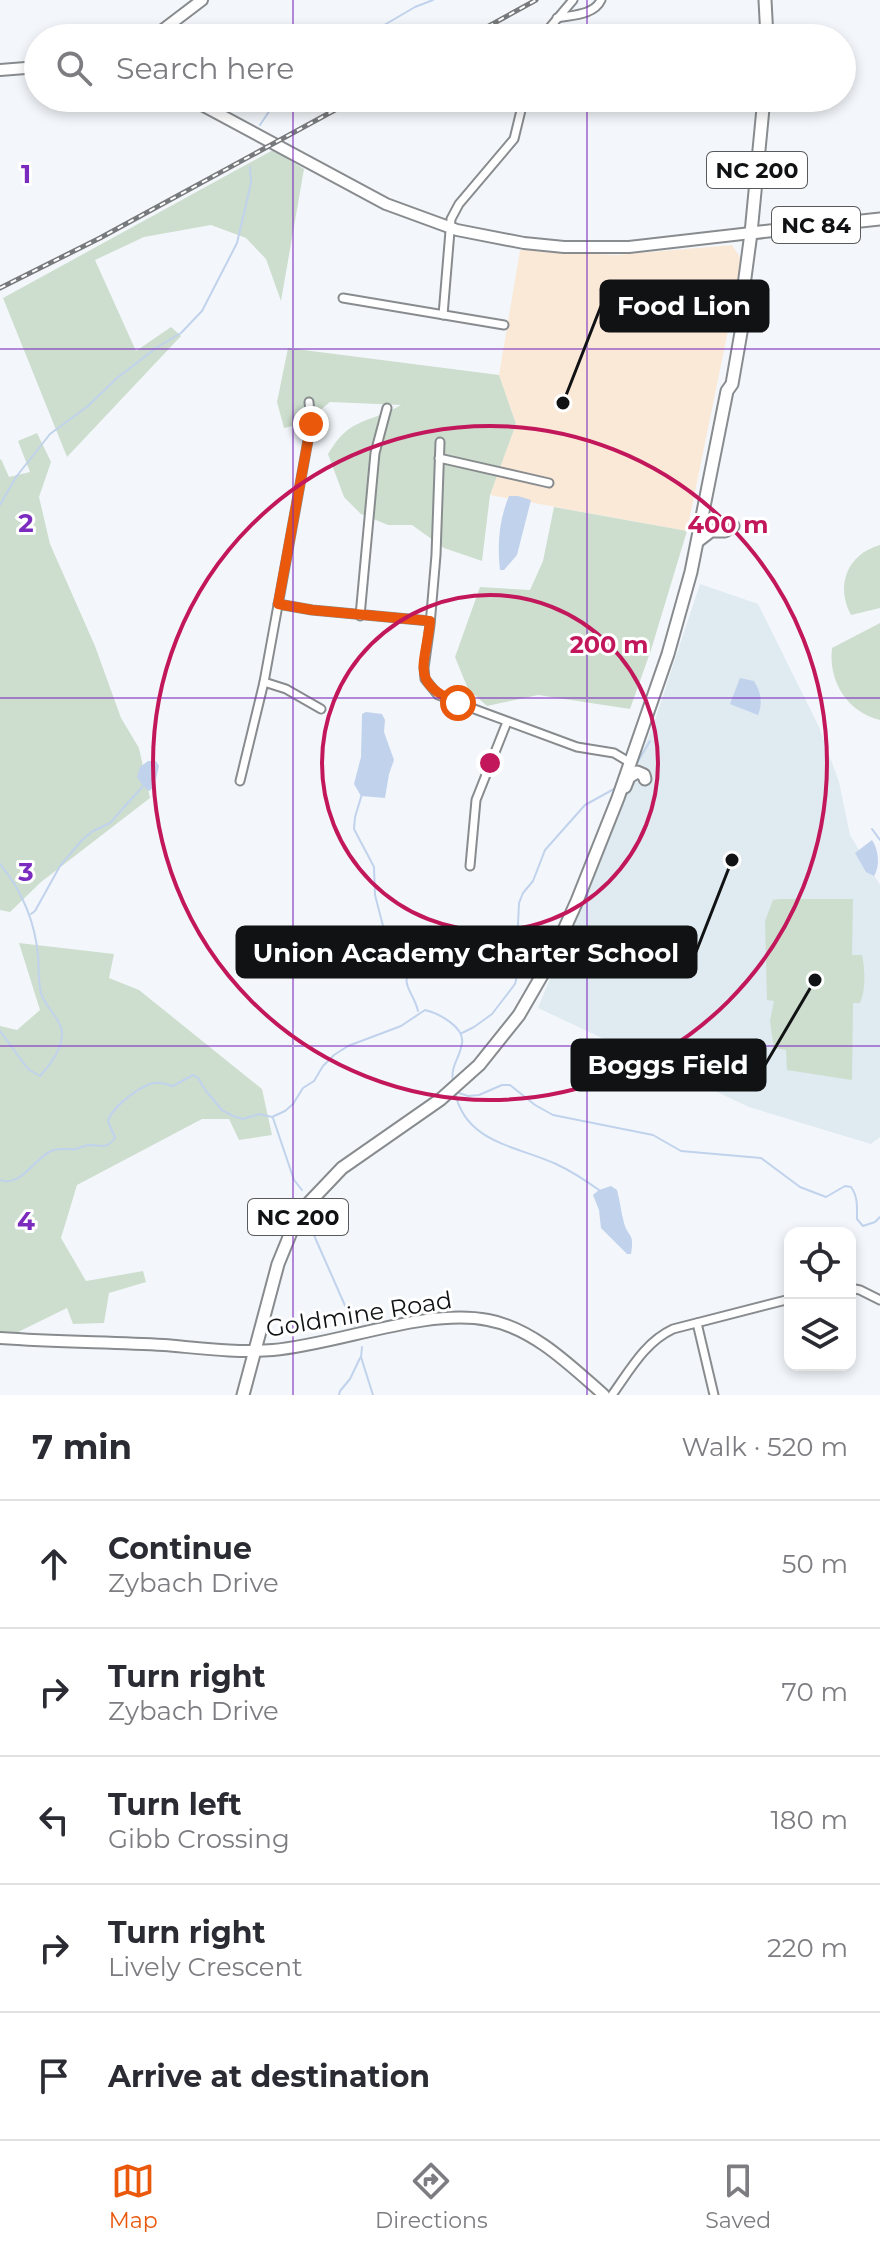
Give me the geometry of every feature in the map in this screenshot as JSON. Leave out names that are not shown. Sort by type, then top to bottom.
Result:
[{"type":"main road","points":[[170,24],[202,0]]},
{"type":"main road","points":[[765,0],[766,24]]},
{"type":"main road","points":[[0,70],[24,68]]},
{"type":"main road","points":[[215,112],[386,204],[451,228],[564,247],[629,247],[751,233]]},
{"type":"main road","name":"NC 200","points":[[243,1395],[264,1311],[285,1245],[304,1208],[342,1168],[441,1099],[479,1065],[501,1040],[540,981],[577,901],[618,798],[686,593],[743,321],[740,315],[763,112]]},
{"type":"main road","name":"NC 84","points":[[751,233],[880,219]]},
{"type":"main road","points":[[698,541],[711,531],[725,531],[733,526]]},
{"type":"main road","points":[[577,901],[588,881],[629,777],[637,772],[645,779]]},
{"type":"main road","name":"Goldmine Road","points":[[0,1338],[255,1351],[293,1348],[444,1318],[475,1318],[492,1320],[534,1339],[604,1395]]},
{"type":"street","points":[[552,24],[573,0]]},
{"type":"street","points":[[557,18],[589,11],[597,7],[601,0]]},
{"type":"street","points":[[443,315],[451,219],[459,204],[514,139],[521,112]]},
{"type":"street","points":[[343,298],[504,325]]},
{"type":"street","points":[[240,781],[264,682],[311,424],[309,402]]},
{"type":"street","points":[[360,616],[375,453],[387,408]]},
{"type":"street","points":[[440,442],[436,555],[425,679],[438,695],[577,747],[614,753],[629,762]]},
{"type":"street","points":[[439,458],[549,483]]},
{"type":"street","points":[[278,604],[360,616],[430,621]]},
{"type":"street","points":[[264,682],[286,689],[321,709]]},
{"type":"street","points":[[470,866],[476,800],[507,722]]},
{"type":"street","points":[[856,1289],[880,1300]]},
{"type":"street","points":[[612,1395],[649,1344],[660,1335],[784,1301]]},
{"type":"street","points":[[697,1323],[714,1395]]},
{"type":"shaded area","points":[[732,245],[740,257],[738,282],[687,531],[490,495],[516,424],[499,375],[520,250],[616,255]]},
{"type":"shaded area","points":[[700,584],[758,604],[819,727],[839,782],[850,835],[880,885],[880,1137],[871,1144],[749,1107],[538,1008],[653,726]]},
{"type":"green space","points":[[273,150],[304,169],[281,301],[266,259],[246,238],[211,225],[144,237],[95,260],[136,351],[171,327],[181,336],[67,457],[3,298]]},
{"type":"green space","points":[[288,348],[499,375],[516,424],[490,495],[482,561],[444,548],[412,525],[388,525],[361,514],[344,497],[328,454],[352,427],[401,405],[330,402],[305,423],[284,428],[277,402]]},
{"type":"green space","points":[[37,433],[51,462],[39,497],[50,544],[95,646],[121,718],[139,748],[150,798],[41,882],[10,912],[0,910],[0,460],[9,477],[30,472],[18,441]]},
{"type":"green space","points":[[554,507],[687,531],[630,709],[538,695],[487,706],[468,689],[455,657],[480,587],[530,590],[543,561]]},
{"type":"green space","points":[[880,545],[880,608],[851,615],[844,593],[847,572],[859,556]]},
{"type":"green space","points":[[880,623],[880,720],[858,710],[842,693],[833,672],[832,648]]},
{"type":"green space","points":[[853,899],[852,955],[862,955],[864,979],[860,1003],[853,1003],[852,1080],[787,1070],[786,1050],[774,1048],[770,1021],[774,1001],[767,1000],[765,921],[773,900]]},
{"type":"green space","points":[[19,943],[114,954],[109,978],[139,990],[262,1089],[272,1135],[239,1140],[229,1119],[202,1119],[77,1185],[61,1238],[86,1281],[143,1271],[146,1282],[109,1293],[104,1323],[73,1324],[67,1308],[16,1333],[0,1332],[0,1026],[17,1030],[40,1010]]},
{"type":"water","points":[[509,496],[531,500],[517,555],[504,570],[500,570],[500,532]]},
{"type":"water","points":[[740,678],[754,681],[760,693],[758,715],[730,704]]},
{"type":"water","points":[[362,714],[382,714],[384,732],[394,760],[385,798],[361,796],[354,784],[361,757]]},
{"type":"water","points":[[148,761],[156,761],[159,766],[154,787],[149,791],[137,777],[140,767]]},
{"type":"water","points":[[872,840],[878,858],[874,876],[866,872],[855,853]]},
{"type":"water","points":[[611,1186],[617,1190],[624,1223],[632,1238],[631,1254],[627,1254],[601,1228],[593,1195]]},
{"type":"waterway","points":[[386,24],[433,0]]},
{"type":"waterway","points":[[260,125],[269,112]]},
{"type":"waterway","points":[[0,505],[16,477],[50,434],[88,406],[117,378],[181,333],[202,311],[237,243],[251,183],[250,167]]},
{"type":"waterway","points":[[634,768],[650,741]]},
{"type":"waterway","points":[[31,914],[60,866],[82,840],[110,823],[143,786]]},
{"type":"waterway","points":[[462,1033],[492,1014],[515,984],[521,959],[519,903],[533,881],[545,850],[585,805],[614,789]]},
{"type":"waterway","points":[[362,794],[354,829],[374,867],[375,895],[383,926],[393,944],[408,954],[413,964],[407,983],[418,1011]]},
{"type":"waterway","points":[[872,829],[880,840]]},
{"type":"waterway","points":[[0,864],[15,885],[30,919],[38,956],[41,993],[58,1022],[62,1038],[55,1056],[40,1076],[28,1069],[0,1031]]},
{"type":"waterway","points":[[0,1180],[14,1180],[54,1150],[109,1144],[115,1138],[108,1121],[111,1115],[130,1096],[154,1083],[173,1086],[193,1075],[222,1110],[233,1116],[243,1119],[259,1114],[272,1117],[293,1104],[303,1088],[314,1081],[334,1055],[348,1046],[401,1026],[425,1010],[450,1022],[462,1037],[453,1082]]},
{"type":"waterway","points":[[456,1092],[468,1096],[479,1095],[502,1085],[510,1085],[553,1115],[653,1135],[681,1151],[761,1158],[800,1187],[826,1197],[845,1186],[851,1187],[856,1198],[857,1219],[863,1226],[880,1217]]},
{"type":"waterway","points":[[455,1092],[461,1109],[481,1132],[562,1167],[599,1190]]},
{"type":"waterway","points":[[273,1118],[294,1180],[302,1190]]},
{"type":"waterway","points":[[311,1215],[313,1233],[354,1326]]},
{"type":"waterway","points":[[362,1347],[361,1357],[373,1395]]},
{"type":"waterway","points":[[339,1395],[360,1358]]},
{"type":"railway","points":[[492,24],[536,0]]},
{"type":"railway","points":[[0,288],[100,238],[331,112]]},
{"type":"place","name":"Food Lion","points":[[563,403]]},
{"type":"place","name":"Union Academy Charter School","points":[[732,860]]},
{"type":"place","name":"Boggs Field","points":[[815,980]]},
{"type":"route","points":[[311,424],[278,604],[360,616],[430,621],[425,679],[438,695],[458,703]]}]
